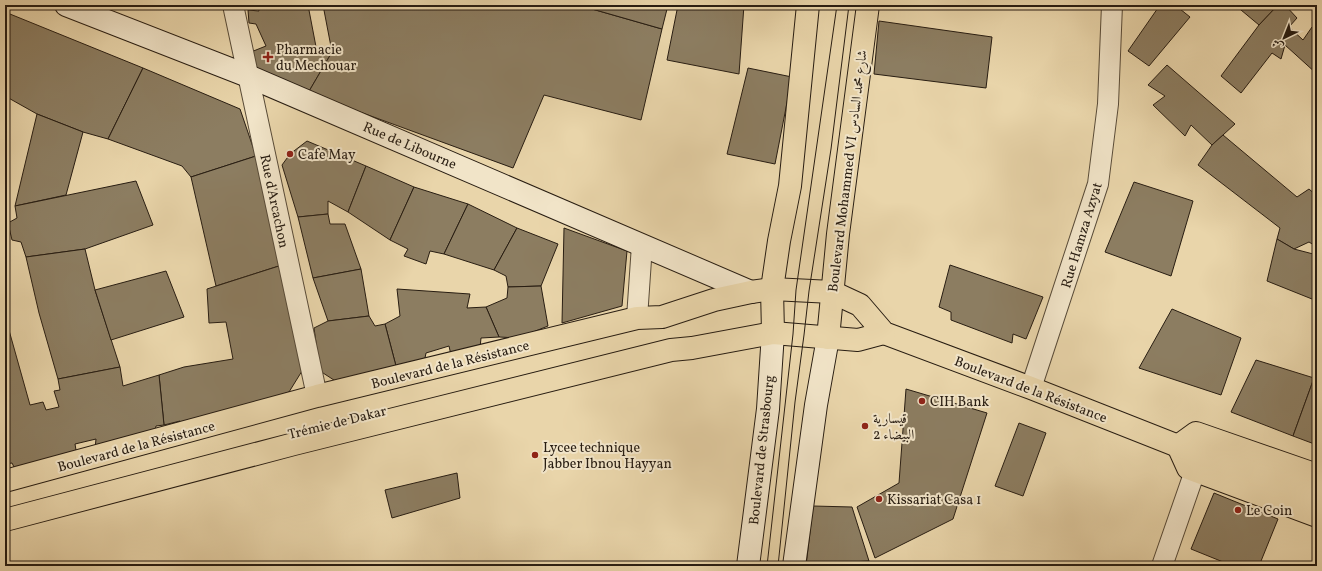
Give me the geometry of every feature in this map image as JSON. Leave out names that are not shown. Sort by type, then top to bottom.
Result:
[{"type":"main road","name":"Rue de Libourne","points":[[66,5],[248,76],[751,292]]},
{"type":"main road","points":[[773,333],[772,289],[778,240],[790,186],[808,5]]},
{"type":"main road","name":"Boulevard Mohammed VI شارع محمد السادس","points":[[828,338],[832,292],[868,5]]},
{"type":"main road","name":"Boulevard de la Résistance","points":[[5,481],[317,396],[637,318],[662,317],[714,300],[772,289],[832,292],[860,305],[884,334],[1032,388],[1178,446],[1317,495]]},
{"type":"main road","name":"Trémie de Dakar","points":[[5,495],[411,387],[600,342],[662,317]]},
{"type":"main road","points":[[5,520],[294,444],[671,350],[692,348],[773,333],[858,340],[884,334]]},
{"type":"main road","name":"Boulevard de Strasbourg","points":[[748,566],[768,409],[773,333]]},
{"type":"main road","points":[[794,566],[816,405],[828,338]]},
{"type":"main road","name":"Trémie de Dakar","points":[[5,508],[323,426],[624,351],[671,350]]},
{"type":"main road","points":[[1317,475],[1196,434],[1178,446],[1188,468],[1317,516]]},
{"type":"street","name":"Rue d'Arcachon","points":[[233,5],[317,396]]},
{"type":"street","name":"Rue Hamza Azyat","points":[[1032,388],[1098,184],[1108,104],[1112,5]]},
{"type":"street","points":[[637,318],[642,245]]},
{"type":"street","points":[[1162,566],[1196,471]]},
{"type":"building","points":[[258,5],[308,5],[317,52],[332,52],[308,93],[258,75],[251,52],[266,46],[256,24],[249,23],[248,10],[259,11]]},
{"type":"building","points":[[323,5],[578,5],[662,29],[641,120],[544,95],[513,168],[308,93],[332,52]]},
{"type":"building","points":[[578,5],[668,5],[662,29]]},
{"type":"building","points":[[678,5],[744,5],[739,74],[667,60]]},
{"type":"building","points":[[1160,5],[1175,5],[1190,17],[1149,66],[1128,51]]},
{"type":"building","points":[[1235,5],[1278,5],[1259,25]]},
{"type":"building","points":[[1278,5],[1285,5],[1297,18],[1289,27],[1303,40],[1312,27],[1317,31],[1317,74],[1285,45],[1281,59],[1272,53],[1241,93],[1221,76],[1259,25]]},
{"type":"building","points":[[5,12],[143,68],[108,139],[83,132],[37,114],[5,96]]},
{"type":"building","points":[[879,21],[992,37],[986,88],[874,74]]},
{"type":"building","points":[[1167,65],[1235,124],[1212,145],[1191,125],[1185,136],[1153,105],[1165,96],[1148,85]]},
{"type":"building","points":[[143,68],[240,109],[256,156],[191,177],[182,166],[108,139]]},
{"type":"building","points":[[748,68],[792,77],[775,164],[727,154]]},
{"type":"building","points":[[37,114],[83,132],[66,195],[15,206]]},
{"type":"building","points":[[1223,135],[1297,197],[1309,189],[1317,196],[1317,247],[1309,242],[1294,249],[1277,239],[1280,228],[1198,165],[1212,145]]},
{"type":"building","points":[[307,141],[366,166],[348,212],[328,201],[328,214],[298,217],[282,165],[290,154]]},
{"type":"building","points":[[256,156],[282,265],[216,286],[191,177]]},
{"type":"building","points":[[366,166],[414,187],[390,240],[348,212]]},
{"type":"building","points":[[136,181],[153,225],[85,249],[26,257],[21,242],[12,240],[8,223],[17,218],[15,206]]},
{"type":"building","points":[[1134,182],[1193,201],[1171,276],[1105,252]]},
{"type":"building","points":[[414,187],[468,204],[444,254],[430,251],[426,264],[404,256],[408,249],[390,240]]},
{"type":"building","points":[[468,204],[517,228],[494,270],[444,254]]},
{"type":"building","points":[[328,214],[330,224],[345,224],[361,269],[313,278],[298,217]]},
{"type":"building","points":[[517,228],[558,244],[541,286],[508,287],[506,276],[494,270]]},
{"type":"building","points":[[564,228],[627,251],[622,306],[562,323]]},
{"type":"building","points":[[1277,239],[1294,249],[1317,255],[1317,301],[1267,281]]},
{"type":"building","points":[[85,249],[95,290],[120,367],[58,379],[39,313],[26,257]]},
{"type":"building","points":[[282,265],[302,371],[289,392],[182,427],[180,421],[164,425],[159,375],[184,367],[233,359],[226,322],[209,323],[207,289]]},
{"type":"building","points":[[950,265],[1043,297],[1026,339],[1013,334],[1012,343],[951,320],[951,312],[939,307]]},
{"type":"building","points":[[361,269],[369,316],[328,321],[313,278]]},
{"type":"building","points":[[166,271],[184,317],[111,340],[95,290]]},
{"type":"building","points":[[541,286],[548,326],[518,338],[499,337],[486,307],[507,298],[508,287]]},
{"type":"building","points":[[397,289],[470,294],[467,308],[486,307],[499,337],[481,338],[480,348],[451,355],[449,346],[426,353],[424,363],[396,366],[385,324],[400,316]]},
{"type":"building","points":[[1172,309],[1241,338],[1221,395],[1139,368]]},
{"type":"building","points":[[5,316],[30,405],[43,402],[46,410],[59,407],[54,391],[60,390],[58,379],[120,367],[123,386],[159,375],[164,425],[156,426],[154,435],[95,449],[96,439],[75,444],[77,456],[15,469],[12,463],[5,464]]},
{"type":"building","points":[[369,316],[375,326],[385,324],[396,366],[340,384],[320,371],[314,328],[328,321]]},
{"type":"building","points":[[1256,360],[1314,378],[1293,436],[1231,412]]},
{"type":"building","points":[[1314,378],[1317,379],[1317,445],[1293,436]]},
{"type":"building","points":[[906,389],[987,413],[953,519],[875,558],[857,507],[899,483]]},
{"type":"building","points":[[1019,423],[1046,433],[1023,496],[995,486]]},
{"type":"building","points":[[457,473],[460,498],[392,518],[385,490]]},
{"type":"building","points":[[1214,493],[1278,519],[1259,566],[1233,566],[1191,549]]},
{"type":"building","points":[[813,506],[852,507],[869,561],[849,562],[849,566],[806,566]]},
{"type":"tram line","points":[[767,566],[793,334],[796,290],[837,5]]},
{"type":"tram line","points":[[778,566],[795,402],[809,291],[831,149],[849,5]]},
{"type":"place","name":"Pharmacie du Mechouar","points":[[268,57]]},
{"type":"place","name":"Cafe May","points":[[290,154]]},
{"type":"place","name":"CIH Bank","points":[[922,401]]},
{"type":"place","name":"قيسارية البيضاء 2","points":[[865,426]]},
{"type":"place","name":"Lycee technique Jabber Ibnou Hayyan","points":[[535,455]]},
{"type":"place","name":"Kissariat Casa 1","points":[[879,499]]},
{"type":"place","name":"Le Coin","points":[[1238,510]]}]
